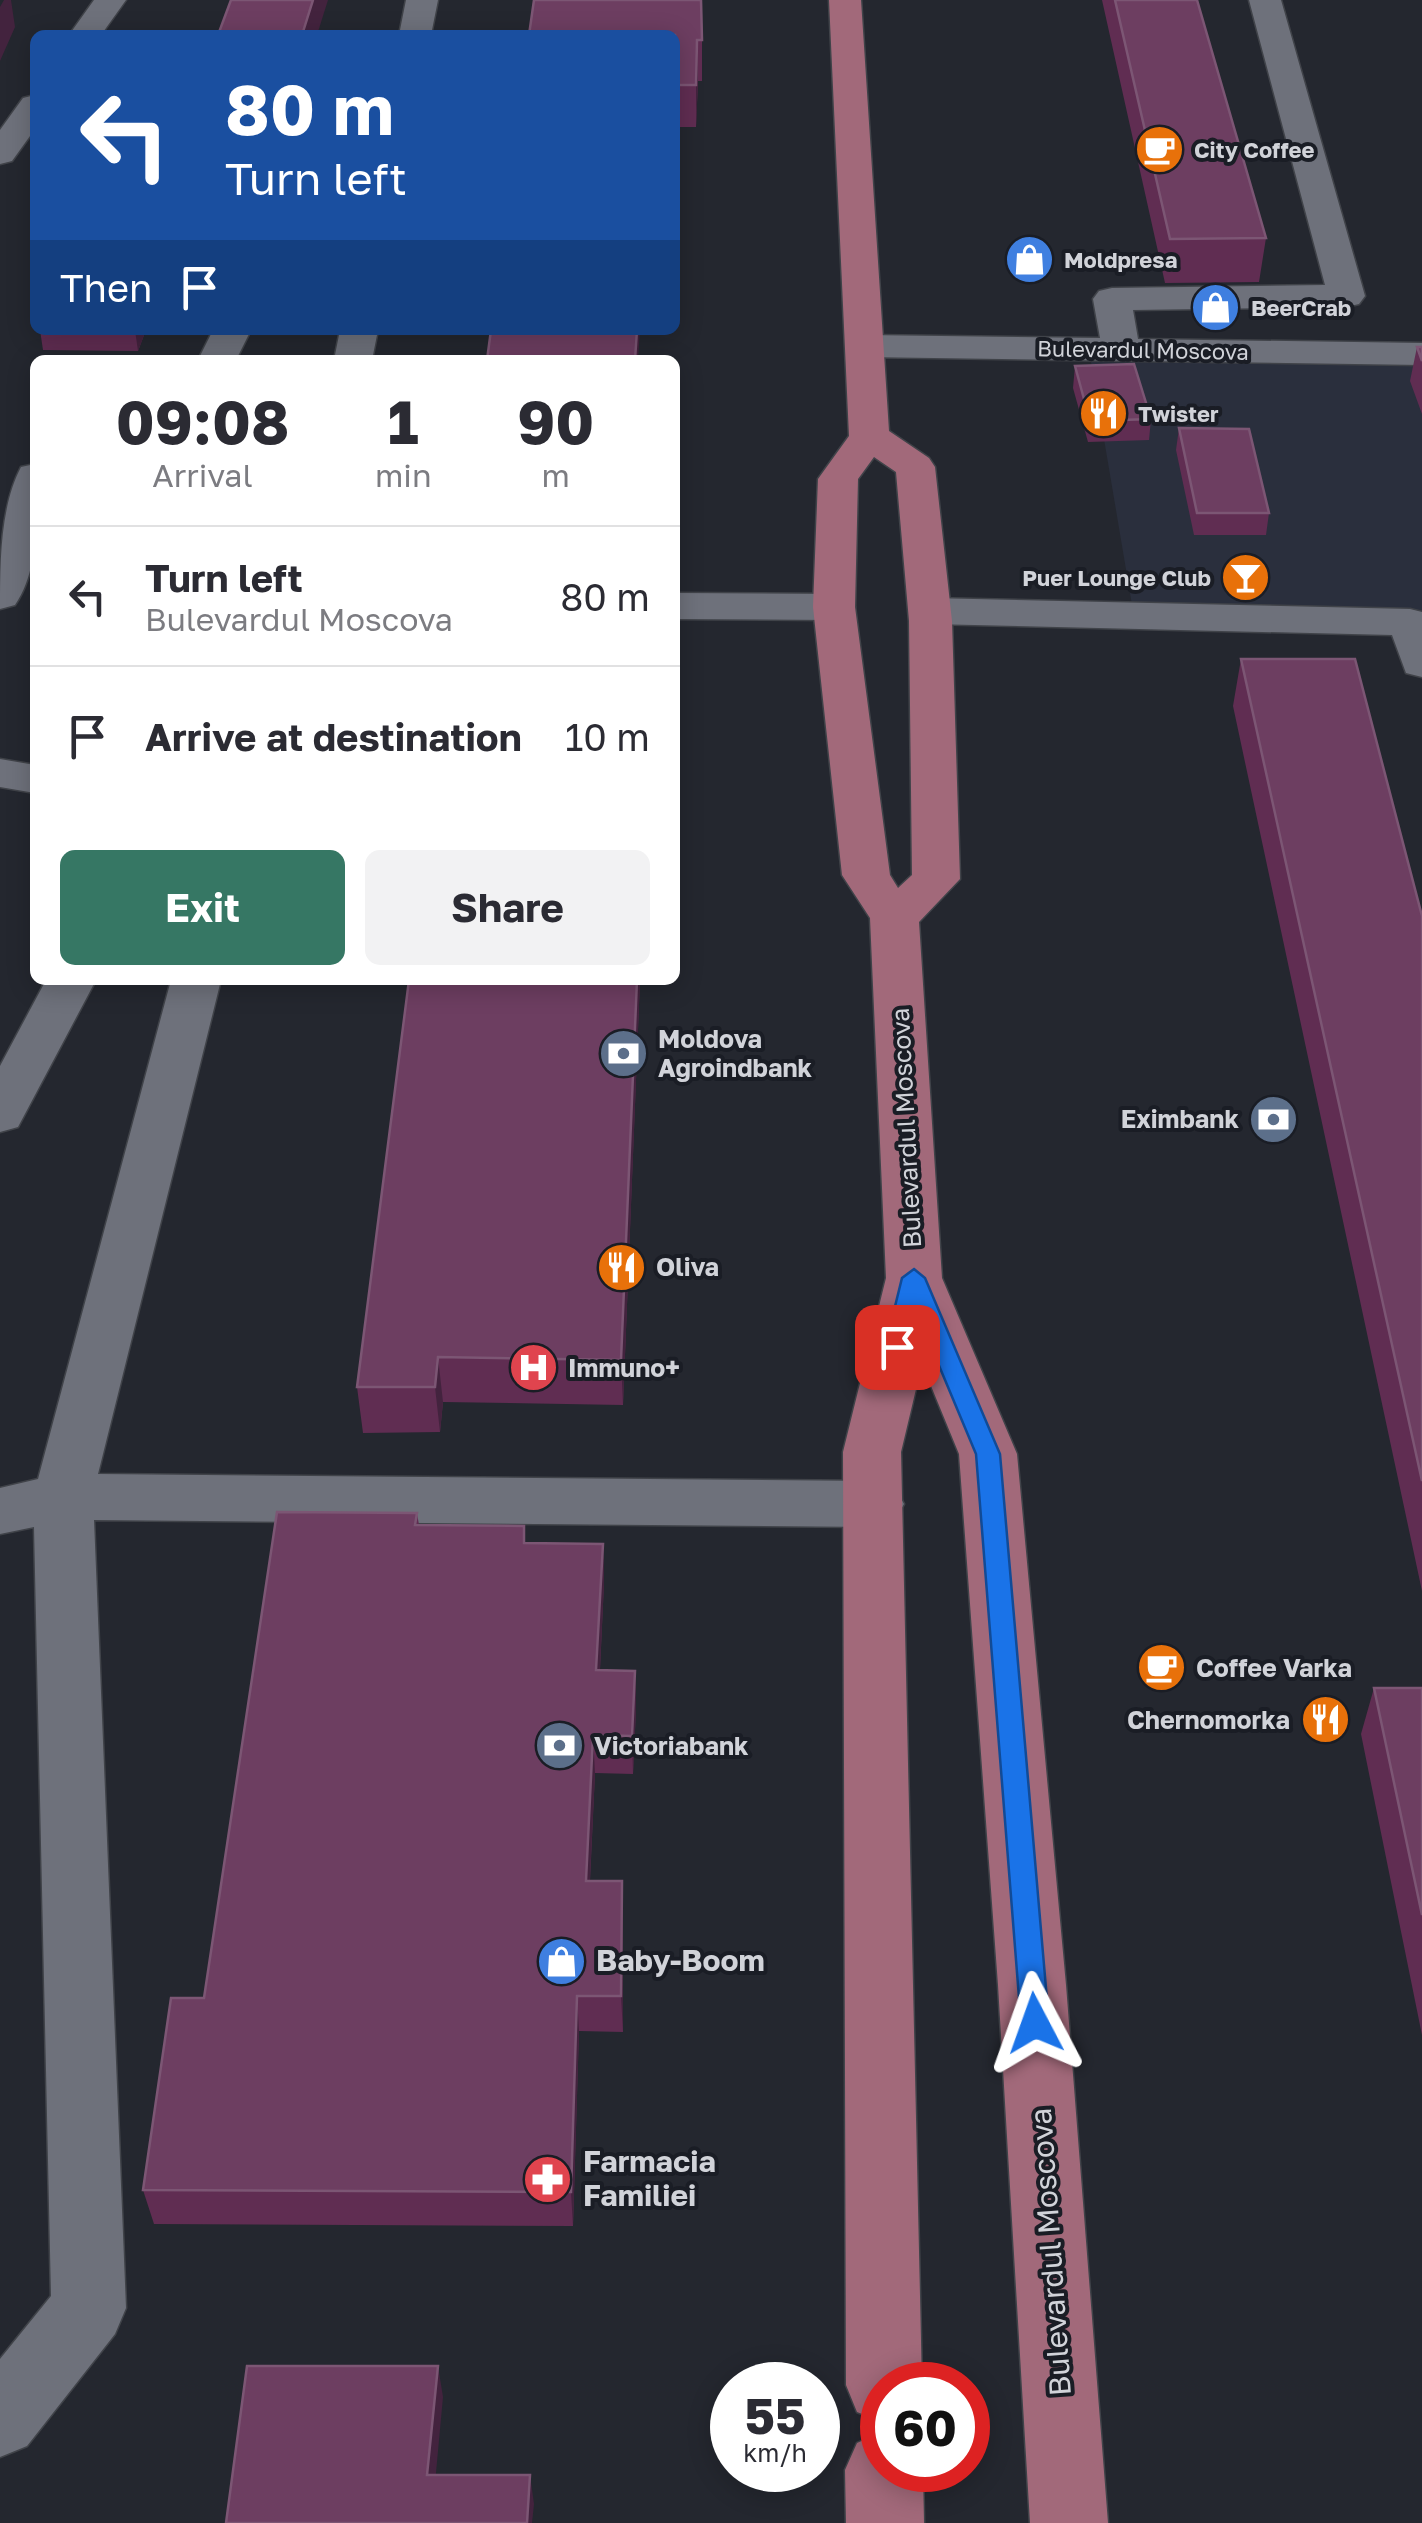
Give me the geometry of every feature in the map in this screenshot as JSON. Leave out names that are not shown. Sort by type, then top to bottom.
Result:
[{"type":"main road","points":[[845,0],[870,436],[915,466],[930,611],[936,879],[894,918]]},
{"type":"main road","name":"Bulevardul Moscova","points":[[870,436],[838,479],[834,607],[866,875],[894,918],[914,1278],[872,1452],[884,2362]]},
{"type":"main road","name":"Bulevardul Moscova","points":[[914,1278],[988,1454],[1032,1985],[1069,2523]]},
{"type":"main road","points":[[884,2492],[885,2523]]},
{"type":"street","points":[[89,30],[110,0]]},
{"type":"street","points":[[417,30],[422,0]]},
{"type":"street","points":[[1120,350],[1112,299],[1346,296],[1265,0]]},
{"type":"street","points":[[0,154],[30,112]]},
{"type":"street","name":"Bulevardul Moscova","points":[[865,346],[1422,354]]},
{"type":"street","points":[[0,596],[30,493]]},
{"type":"street","points":[[680,606],[834,607]]},
{"type":"street","points":[[930,611],[1410,622],[1422,664]]},
{"type":"street","points":[[0,773],[30,778]]},
{"type":"street","points":[[0,1114],[67,985]]},
{"type":"street","points":[[0,2418],[89,2308],[64,1498],[195,985]]},
{"type":"street","points":[[0,1510],[64,1498],[874,1504]]},
{"type":"shaded area","points":[[1091,362],[1422,365],[1422,612],[1132,605]]},
{"type":"building","points":[[231,0],[313,0],[304,30],[220,30]]},
{"type":"building","points":[[534,0],[701,0],[702,40],[697,40],[696,85],[680,85],[680,30],[530,30]]},
{"type":"building","points":[[1115,0],[1197,0],[1266,238],[1170,239]]},
{"type":"building","points":[[490,335],[637,335],[635,355],[488,355]]},
{"type":"building","points":[[1134,364],[1151,419],[1090,421],[1075,366]]},
{"type":"building","points":[[1179,428],[1249,429],[1269,513],[1197,513]]},
{"type":"building","points":[[1241,659],[1355,659],[1422,916],[1422,1481]]},
{"type":"building","points":[[408,985],[637,985],[621,1360],[438,1357],[435,1387],[357,1387]]},
{"type":"building","points":[[277,1512],[417,1513],[415,1525],[524,1526],[524,1543],[603,1544],[596,1670],[635,1671],[632,1736],[593,1735],[586,1881],[622,1881],[621,1996],[577,1996],[571,2192],[143,2190],[171,1998],[204,1998]]},
{"type":"building","points":[[1374,1688],[1422,1688],[1422,1915]]},
{"type":"building","points":[[247,2366],[438,2366],[427,2475],[530,2475],[527,2523],[226,2523]]},
{"type":"place","name":"City Coffee","points":[[1159,150]]},
{"type":"place","name":"Moldpresa","points":[[1029,260]]},
{"type":"place","name":"BeerCrab","points":[[1216,308]]},
{"type":"place","name":"Twister","points":[[1103,414]]},
{"type":"place","name":"Puer Lounge Club","points":[[1246,578]]},
{"type":"place","name":"Moldova Agroindbank","points":[[623,1053]]},
{"type":"place","name":"Eximbank","points":[[1274,1119]]},
{"type":"place","name":"Oliva","points":[[621,1267]]},
{"type":"place","name":"Immuno+","points":[[533,1368]]},
{"type":"place","name":"Coffee Varka","points":[[1161,1668]]},
{"type":"place","name":"Chernomorka","points":[[1325,1720]]},
{"type":"place","name":"Victoriabank","points":[[559,1746]]},
{"type":"place","name":"Baby-Boom","points":[[561,1961]]},
{"type":"place","name":"Farmacia Familiei","points":[[548,2179]]},
{"type":"route","points":[[897,1347],[914,1278],[988,1454],[1035,2023]]}]
